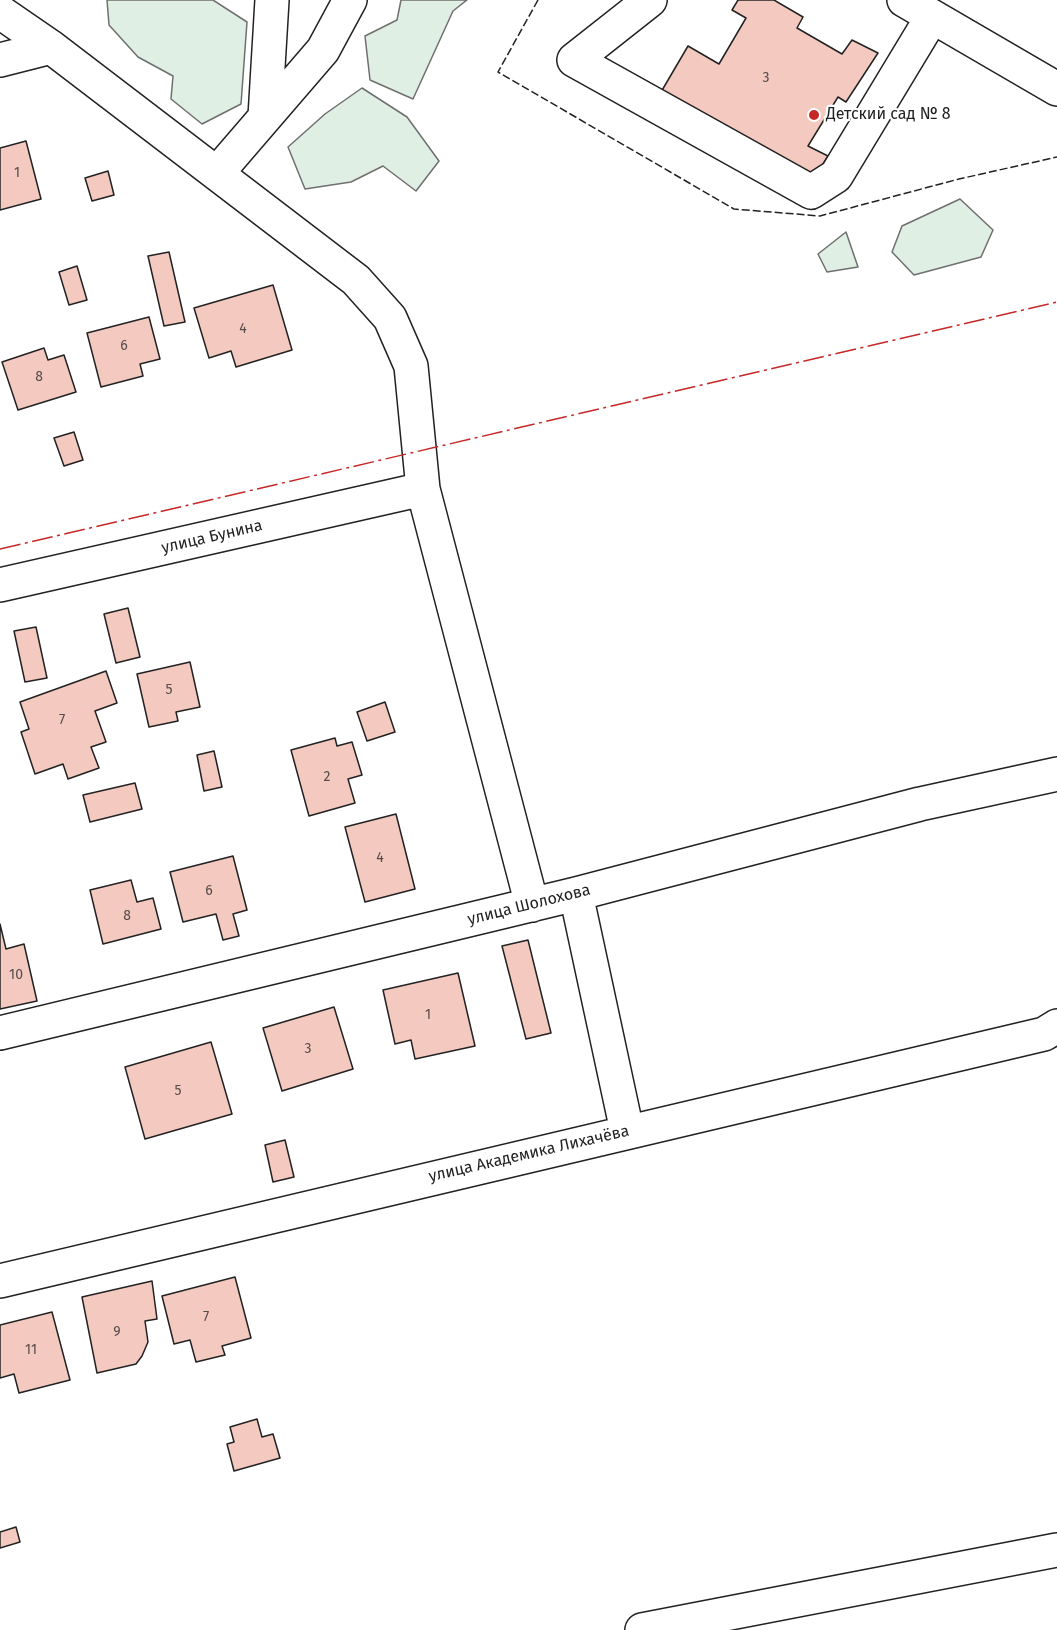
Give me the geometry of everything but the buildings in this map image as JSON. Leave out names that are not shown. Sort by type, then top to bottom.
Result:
[{"type":"street","points":[[218,172],[323,50],[350,0]]},
{"type":"street","points":[[650,0],[574,60],[811,192],[836,176],[932,17]]},
{"type":"street","points":[[904,0],[1057,89]]},
{"type":"street","points":[[266,117],[268,2]]},
{"type":"street","points":[[0,12],[51,47],[218,172],[356,280],[390,318],[411,366],[423,489],[532,905]]},
{"type":"street","points":[[0,60],[51,47]]},
{"type":"street","name":"улица Бунина","points":[[0,585],[423,489]]},
{"type":"street","name":"улица Шолохова","points":[[0,1033],[532,905],[920,804],[1057,774]]},
{"type":"street","points":[[576,894],[627,1131]]},
{"type":"street","name":"улица Академика Лихачёва","points":[[0,1281],[627,1131],[1053,1033]]},
{"type":"street","points":[[642,1630],[1057,1550]]},
{"type":"green space","points":[[107,0],[213,0],[247,22],[241,104],[202,124],[171,99],[173,76],[138,57],[109,25]]},
{"type":"green space","points":[[401,0],[467,0],[453,11],[413,99],[370,80],[365,36],[397,20]]},
{"type":"green space","points":[[362,88],[407,117],[439,161],[416,191],[383,166],[351,182],[305,189],[288,147],[325,114]]},
{"type":"green space","points":[[960,199],[993,230],[981,257],[914,275],[892,252],[902,226]]},
{"type":"green space","points":[[846,232],[858,267],[827,272],[818,254]]},
{"type":"fence","points":[[538,0],[498,72],[734,209],[820,216],[959,179],[1057,157]]},
{"type":"power","points":[[0,549],[1057,302]]},
{"type":"place","name":"Детский сад № 8","points":[[814,115]]}]
